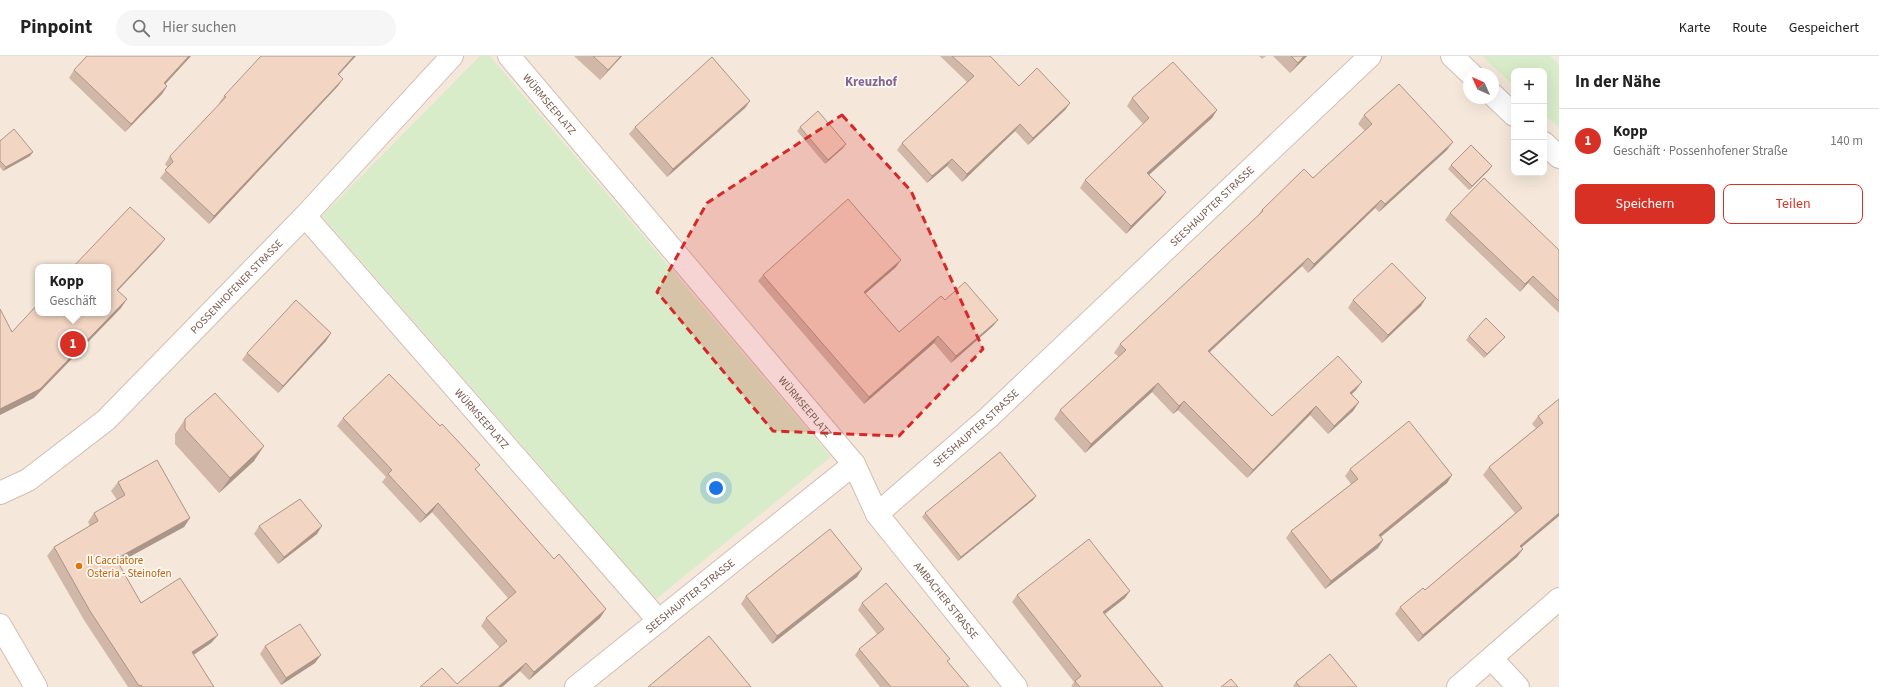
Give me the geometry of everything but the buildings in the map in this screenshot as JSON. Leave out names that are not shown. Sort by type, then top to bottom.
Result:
[{"type":"street","name":"POSSENHOFENER STRASSE","points":[[0,493],[28,480],[106,420],[305,216],[452,56]]},
{"type":"street","name":"WÜRMSEEPLATZ","points":[[509,56],[854,464]]},
{"type":"street","name":"SEESHAUPTER STRASSE","points":[[877,514],[988,418],[1370,56]]},
{"type":"street","points":[[1452,56],[1465,68]]},
{"type":"street","points":[[1499,100],[1511,111]]},
{"type":"street","points":[[1547,146],[1559,157]]},
{"type":"street","name":"WÜRMSEEPLATZ","points":[[305,216],[659,621]]},
{"type":"street","points":[[854,464],[877,514]]},
{"type":"street","name":"SEESHAUPTER STRASSE","points":[[576,687],[854,464]]},
{"type":"street","name":"AMBACHER STRASSE","points":[[877,514],[1016,687]]},
{"type":"street","points":[[1458,687],[1492,659],[1559,599]]},
{"type":"street","points":[[0,625],[36,687]]},
{"type":"street","points":[[1492,659],[1518,687]]},
{"type":"highlighted area","points":[[842,115],[911,191],[983,349],[899,436],[773,431],[657,292],[707,203]]},
{"type":"shaded area","points":[[0,56],[1559,56],[1559,687],[0,687]]},
{"type":"green space","points":[[480,56],[490,56],[831,457],[656,599],[322,216]]},
{"type":"green space","points":[[1482,56],[1550,56],[1559,65],[1559,128],[1547,117],[1547,68],[1511,68],[1511,83],[1499,72],[1499,68],[1495,68]]},
{"type":"place","name":"Kopp","points":[[73,344]]},
{"type":"place","name":"Il Cacciatore Osteria - Steinofen","points":[[79,566]]},
{"type":"district","name":"Kreuzhof","points":[[871,81]]}]
